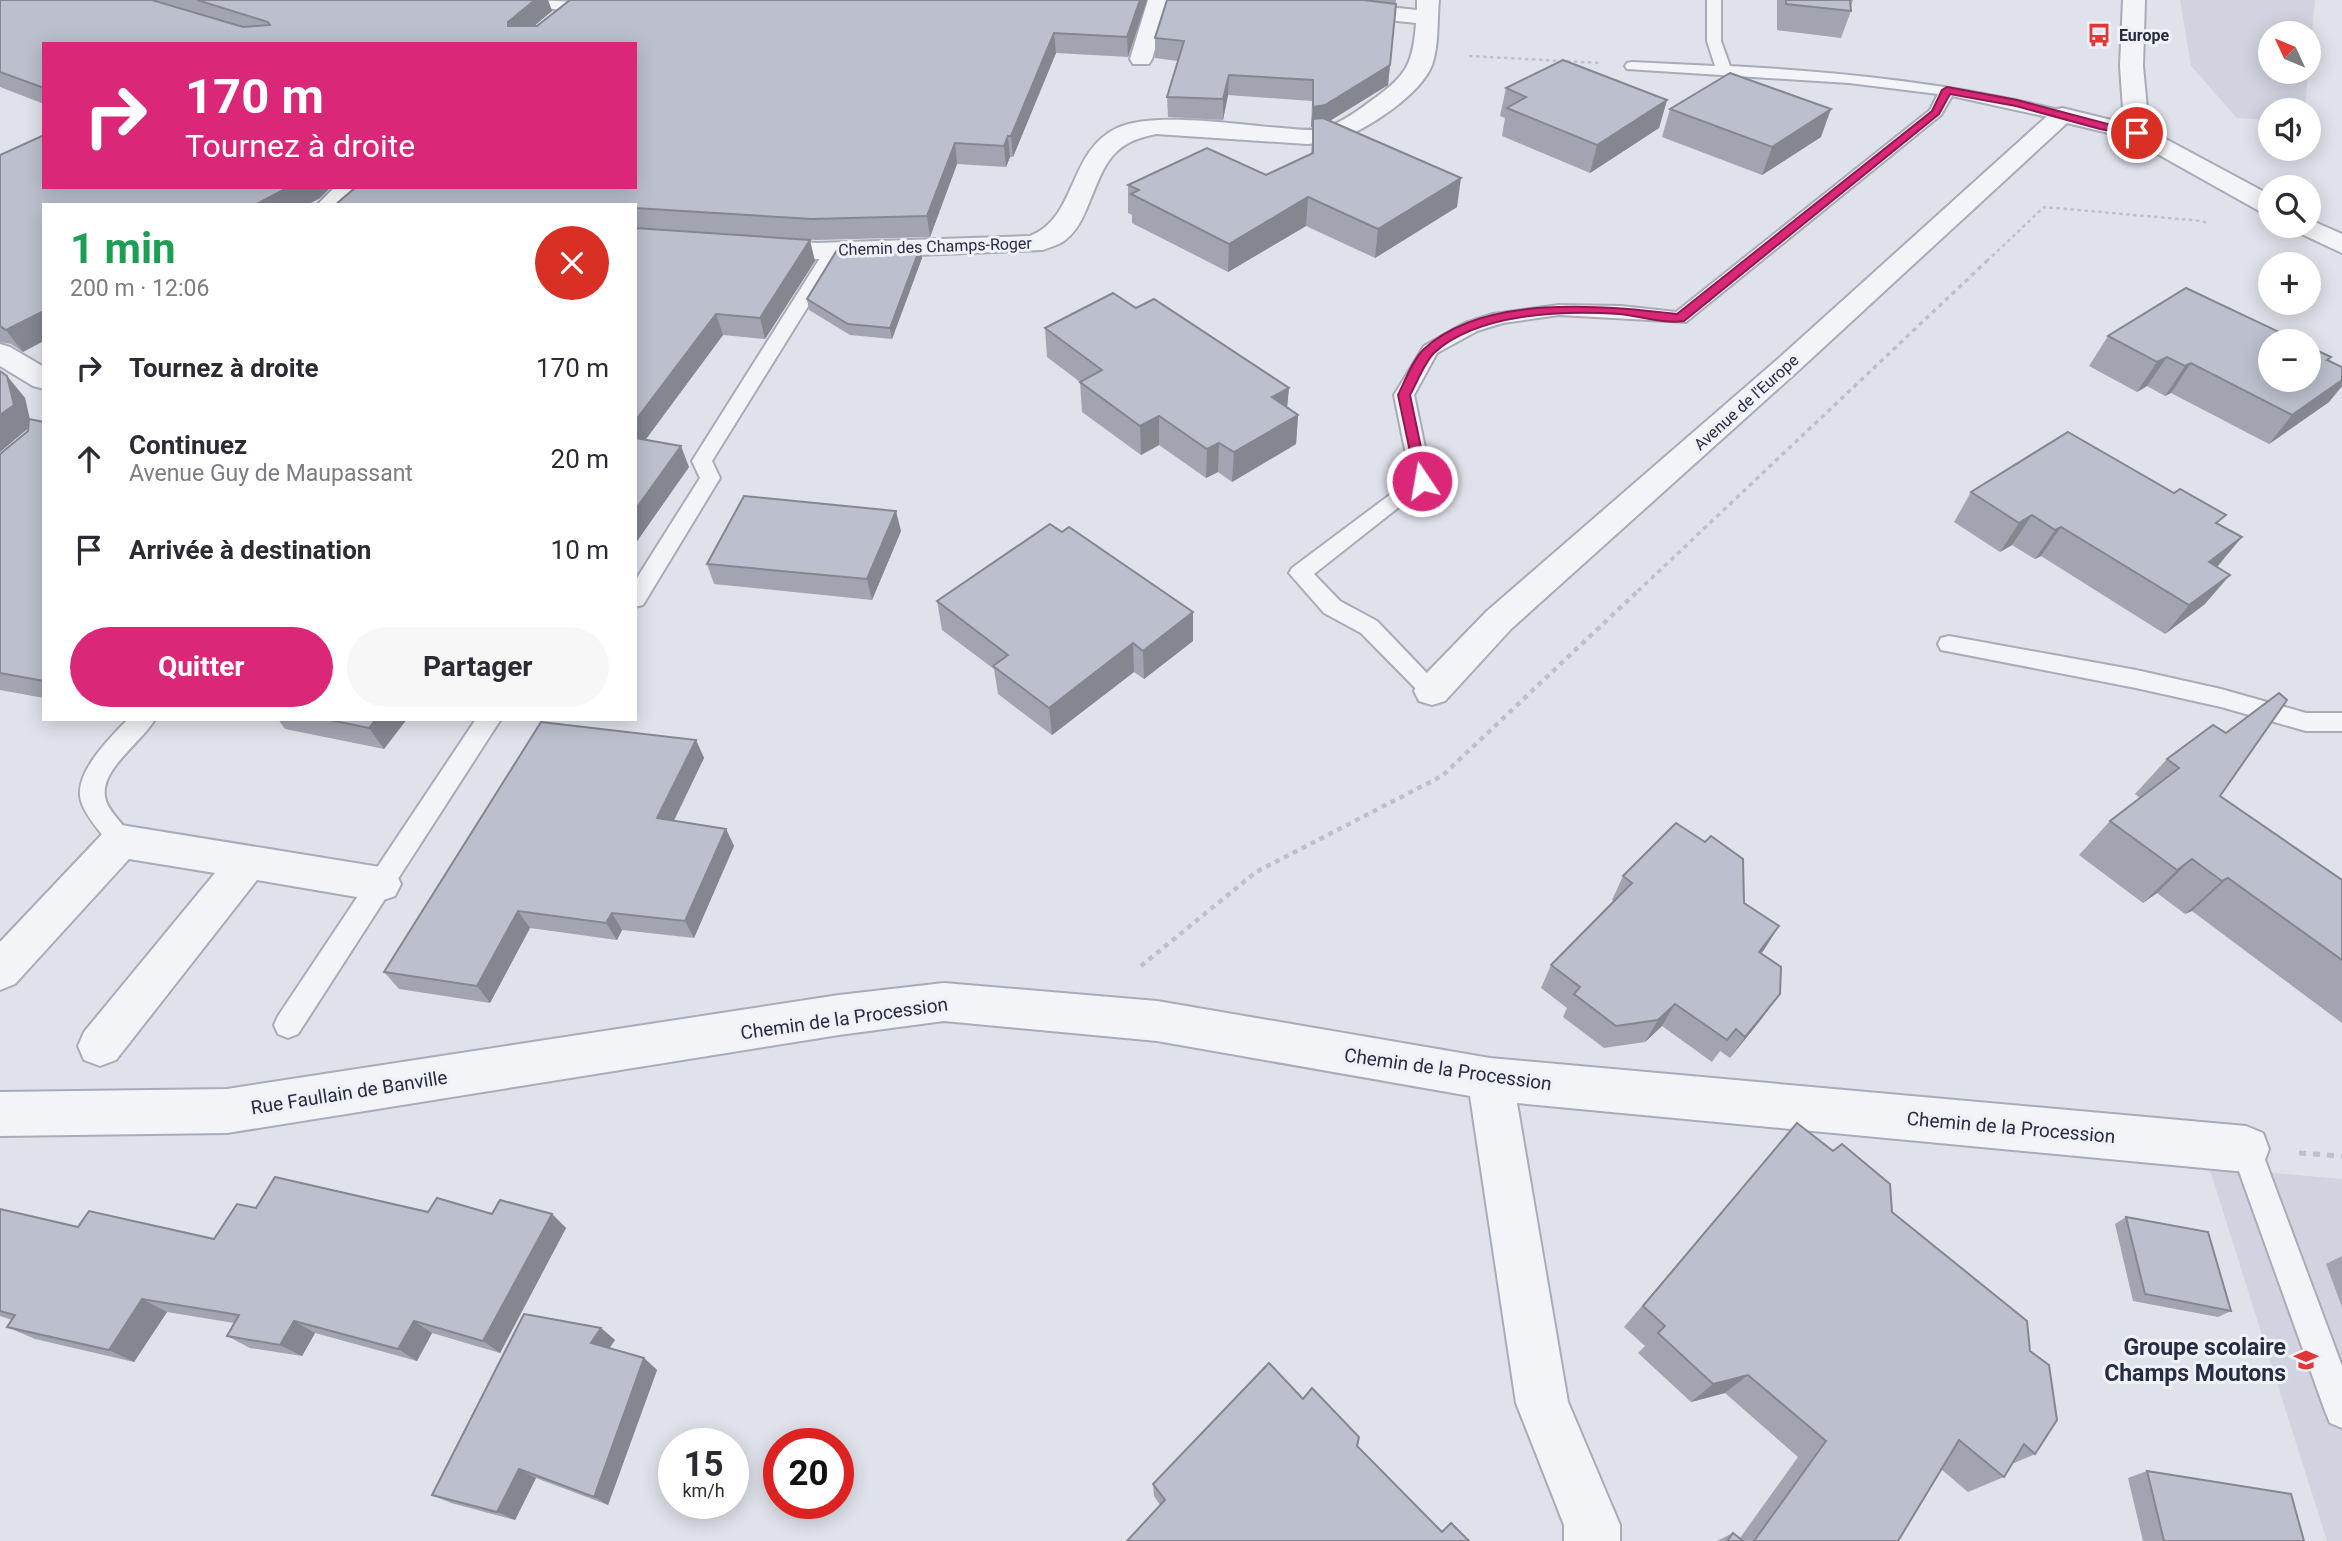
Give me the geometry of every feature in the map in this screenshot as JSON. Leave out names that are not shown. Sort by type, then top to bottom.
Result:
[{"type":"main road","points":[[555,22],[578,4]]},
{"type":"main road","points":[[332,203],[349,189]]},
{"type":"street","points":[[541,0],[578,4]]},
{"type":"street","points":[[1141,59],[1159,0]]},
{"type":"street","points":[[1262,0],[1427,9]]},
{"type":"street","points":[[2134,0],[2130,80],[2137,133]]},
{"type":"street","name":"Chemin des Champs-Roger","points":[[740,245],[834,250],[1034,244],[1054,236],[1066,225],[1097,156],[1110,142],[1128,132],[1156,127],[1307,137],[1327,135],[1343,128],[1403,88],[1418,73],[1424,55],[1427,9]]},
{"type":"street","points":[[2062,115],[2137,133],[2258,199]]},
{"type":"street","name":"Avenue de l'Europe","points":[[1432,691],[1499,621],[2062,115]]},
{"type":"street","points":[[2321,234],[2342,245]]},
{"type":"street","points":[[0,353],[42,379]]},
{"type":"street","points":[[0,971],[121,841],[380,884]]},
{"type":"street","points":[[100,1046],[248,862]]},
{"type":"street","name":"Chemin de la Procession","points":[[694,1040],[944,1002],[1083,1012],[1157,1021],[1490,1079],[2246,1149]]},
{"type":"street","name":"Rue Faullain de Banville","points":[[0,1114],[227,1111],[694,1040]]},
{"type":"street","points":[[1490,1079],[1542,1403],[1592,1525],[1592,1541]]},
{"type":"lane","points":[[1714,0],[1714,41],[1724,70]]},
{"type":"lane","points":[[1632,66],[1848,79],[1947,90],[2017,103],[2062,115]]},
{"type":"lane","points":[[1432,691],[1369,627],[1332,607],[1300,573],[1422,481],[1404,395],[1428,352],[1454,335],[1486,321],[1520,312],[1618,310],[1680,318],[1936,112],[1947,90]]},
{"type":"lane","points":[[637,596],[710,478],[702,461],[834,250]]},
{"type":"lane","points":[[1949,644],[2136,678],[2306,722],[2342,722]]},
{"type":"lane","points":[[121,841],[93,799],[95,777],[111,754],[141,721]]},
{"type":"lane","points":[[288,1025],[488,721]]},
{"type":"lane","points":[[2246,1149],[2342,1411]]},
{"type":"path","points":[[1424,55],[1538,58],[1632,66]]},
{"type":"path","points":[[1083,1012],[1256,872],[1442,776],[2044,207],[2202,222],[2214,226]]},
{"type":"shaded area","points":[[2180,0],[2315,0],[2313,21],[2258,21],[2258,84],[2307,84],[2306,98],[2258,98],[2258,119],[2237,118],[2191,66]]},
{"type":"shaded area","name":"Groupe scolaire Champs Moutons","points":[[2209,1167],[2342,1179],[2342,1541],[2327,1541]]},
{"type":"building","points":[[0,0],[152,0],[243,27],[270,25],[268,22],[197,0],[535,0],[508,22],[508,26],[537,26],[570,0],[1140,0],[1127,37],[1054,33],[1011,136],[1008,136],[1004,146],[955,143],[927,216],[812,219],[637,208],[637,203],[337,203],[354,189],[637,189],[637,42],[42,42],[42,87],[0,72]]},
{"type":"building","points":[[1167,0],[1364,0],[1396,4],[1390,65],[1325,105],[1313,107],[1313,80],[1229,75],[1223,99],[1167,97],[1184,41],[1155,38]]},
{"type":"building","points":[[1786,0],[1850,0],[1851,11],[1786,4]]},
{"type":"building","points":[[1563,60],[1667,100],[1597,145],[1507,108],[1526,97],[1506,88]]},
{"type":"building","points":[[1730,73],[1831,109],[1772,147],[1670,109]]},
{"type":"building","points":[[1323,118],[1461,178],[1378,229],[1308,197],[1229,244],[1131,194],[1139,190],[1128,185],[1207,148],[1266,175],[1313,153],[1313,119]]},
{"type":"building","points":[[42,136],[42,189],[285,189],[259,203],[42,203],[42,312],[6,330],[0,326],[0,155]]},
{"type":"building","points":[[637,228],[810,240],[760,318],[716,314],[637,418]]},
{"type":"building","points":[[920,248],[890,328],[848,324],[807,299],[837,250]]},
{"type":"building","points":[[2186,288],[2273,329],[2258,329],[2258,392],[2321,392],[2321,352],[2331,357],[2327,360],[2342,367],[2342,380],[2292,415],[2191,363],[2185,366],[2167,357],[2157,362],[2108,336]]},
{"type":"building","points":[[1113,293],[1136,308],[1154,299],[1289,388],[1272,397],[1298,415],[1234,452],[1219,443],[1207,449],[1159,416],[1140,426],[1080,382],[1102,370],[1045,328]]},
{"type":"building","points":[[0,371],[7,376],[14,405],[0,415]]},
{"type":"building","points":[[29,419],[42,422],[42,681],[0,673],[0,454],[28,431]]},
{"type":"building","points":[[2068,432],[2174,493],[2180,489],[2226,515],[2216,523],[2242,537],[2209,562],[2230,575],[2189,605],[2061,527],[2055,530],[2032,515],[2019,523],[1971,492]]},
{"type":"building","points":[[637,438],[681,446],[637,507]]},
{"type":"building","points":[[744,496],[896,511],[867,579],[707,564]]},
{"type":"building","points":[[1050,524],[1062,532],[1069,527],[1193,612],[1143,651],[1133,643],[1049,708],[993,666],[1008,655],[937,601]]},
{"type":"building","points":[[2279,693],[2287,700],[2220,796],[2342,880],[2342,960],[2228,878],[2222,881],[2192,859],[2177,870],[2110,821],[2179,768],[2167,759],[2213,725],[2226,733]]},
{"type":"building","points":[[335,721],[374,721],[369,728]]},
{"type":"building","points":[[541,722],[696,740],[657,818],[726,829],[685,921],[612,913],[606,923],[518,911],[477,986],[384,972]]},
{"type":"building","points":[[1676,823],[1705,842],[1711,836],[1743,859],[1744,903],[1779,926],[1759,952],[1781,967],[1780,994],[1745,1037],[1736,1029],[1727,1040],[1675,1004],[1658,1020],[1616,1026],[1574,994],[1580,987],[1551,965],[1632,883],[1623,876]]},
{"type":"building","points":[[1797,1123],[1833,1151],[1842,1144],[1890,1184],[1892,1212],[2027,1321],[2030,1351],[2049,1365],[2057,1420],[2035,1454],[2024,1444],[2004,1477],[1959,1440],[1898,1541],[1754,1541],[1826,1441],[1748,1375],[1713,1384],[1658,1333],[1665,1326],[1643,1306]]},
{"type":"building","points":[[275,1177],[428,1212],[437,1198],[492,1214],[500,1200],[552,1214],[483,1341],[414,1321],[398,1349],[294,1321],[280,1345],[227,1336],[239,1315],[142,1299],[109,1350],[7,1327],[15,1315],[0,1311],[0,1209],[78,1227],[89,1211],[214,1239],[237,1204],[256,1208]]},
{"type":"building","points":[[2126,1217],[2208,1232],[2231,1311],[2145,1294]]},
{"type":"building","points":[[524,1314],[601,1328],[591,1343],[644,1358],[594,1497],[519,1469],[497,1512],[432,1495]]},
{"type":"building","points":[[1269,1363],[1303,1399],[1312,1388],[1359,1437],[1357,1446],[1442,1532],[1451,1523],[1469,1541],[1127,1541],[1165,1500],[1153,1484]]},
{"type":"building","points":[[2147,1471],[2291,1494],[2304,1541],[2164,1541]]},
{"type":"building","points":[[1733,1533],[1743,1541],[1727,1541]]},
{"type":"place","name":"Europe","points":[[2099,35]]},
{"type":"place","name":"Groupe scolaire Champs Moutons","points":[[2306,1360]]},
{"type":"route","points":[[1422,481],[1404,395],[1428,352],[1454,335],[1486,321],[1520,312],[1618,310],[1680,318],[1936,112],[1947,90],[2017,103],[2104,127],[2137,133]]}]
